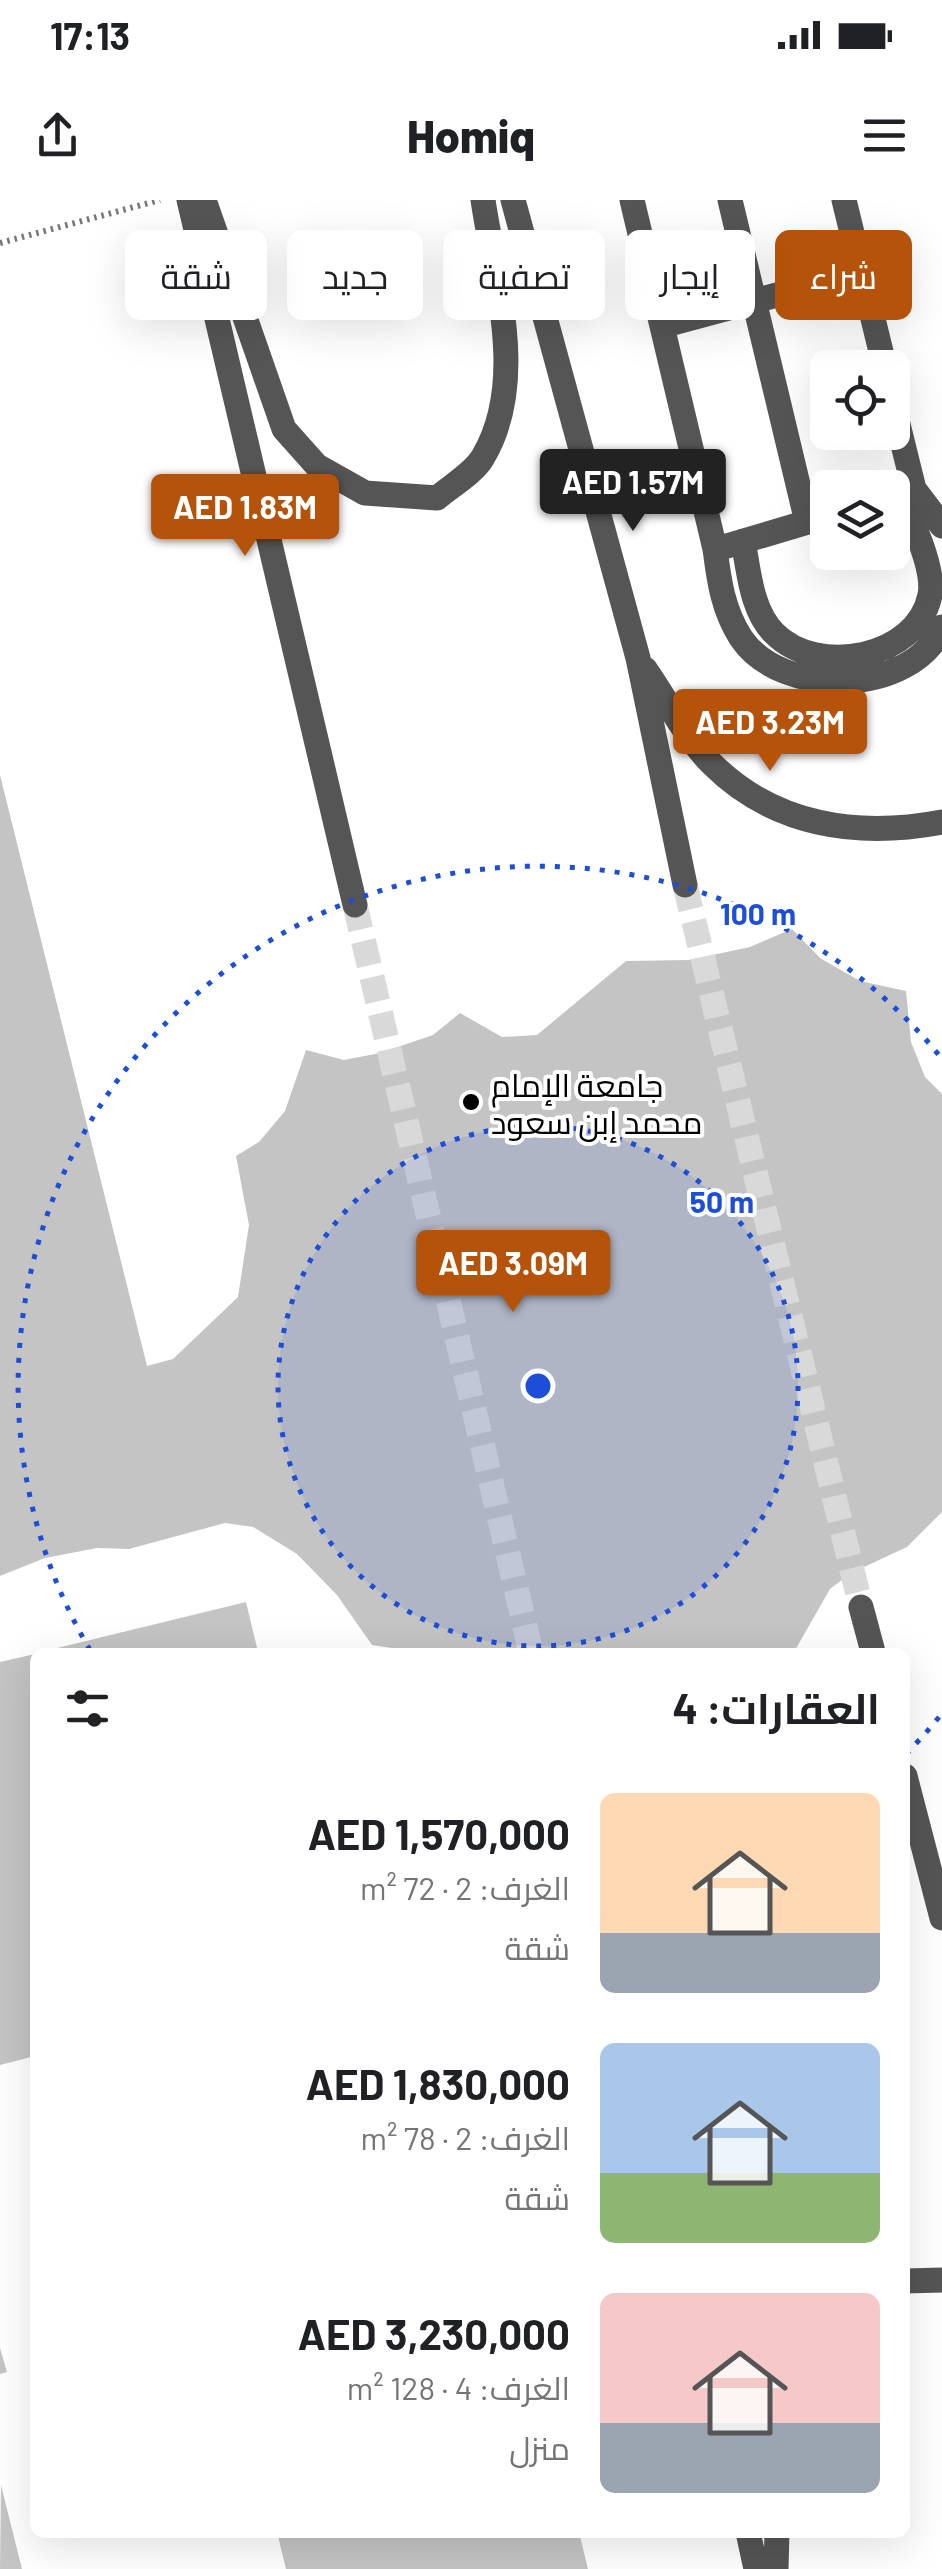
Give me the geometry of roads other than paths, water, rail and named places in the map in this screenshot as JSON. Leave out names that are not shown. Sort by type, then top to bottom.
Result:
[{"type":"street","points":[[189,200],[355,906]]},
{"type":"street","points":[[204,200],[284,428],[317,466],[364,494],[437,498],[481,461],[499,423],[507,364],[484,200]]},
{"type":"street","points":[[513,200],[638,658],[685,884]]},
{"type":"street","points":[[632,200],[715,549],[720,597],[742,640],[801,677],[849,682],[891,673],[936,640],[942,627]]},
{"type":"street","points":[[730,200],[737,230]]},
{"type":"street","points":[[844,200],[852,230]]},
{"type":"street","points":[[775,298],[755,304],[810,492]]},
{"type":"street","points":[[662,326],[687,320]]},
{"type":"street","points":[[874,320],[881,350]]},
{"type":"street","points":[[910,500],[942,526]]},
{"type":"street","points":[[743,541],[756,605],[773,633],[796,650],[831,659],[880,650],[916,627],[931,593],[910,512]]},
{"type":"street","points":[[715,549],[810,521]]},
{"type":"street","points":[[638,658],[711,763],[766,806],[828,827],[942,822]]},
{"type":"street","points":[[861,1607],[872,1648]]},
{"type":"street","points":[[910,1795],[942,1918]]},
{"type":"street","points":[[910,2281],[942,2280]]},
{"type":"street","points":[[749,2538],[756,2569]]},
{"type":"street","points":[[776,2569],[777,2538]]},
{"type":"tunnel","points":[[685,885],[861,1607]]},
{"type":"tunnel","points":[[355,905],[530,1648]]},
{"type":"place","name":"جامعة الإمام محمد إبن سعود","points":[[471,1102]]}]
